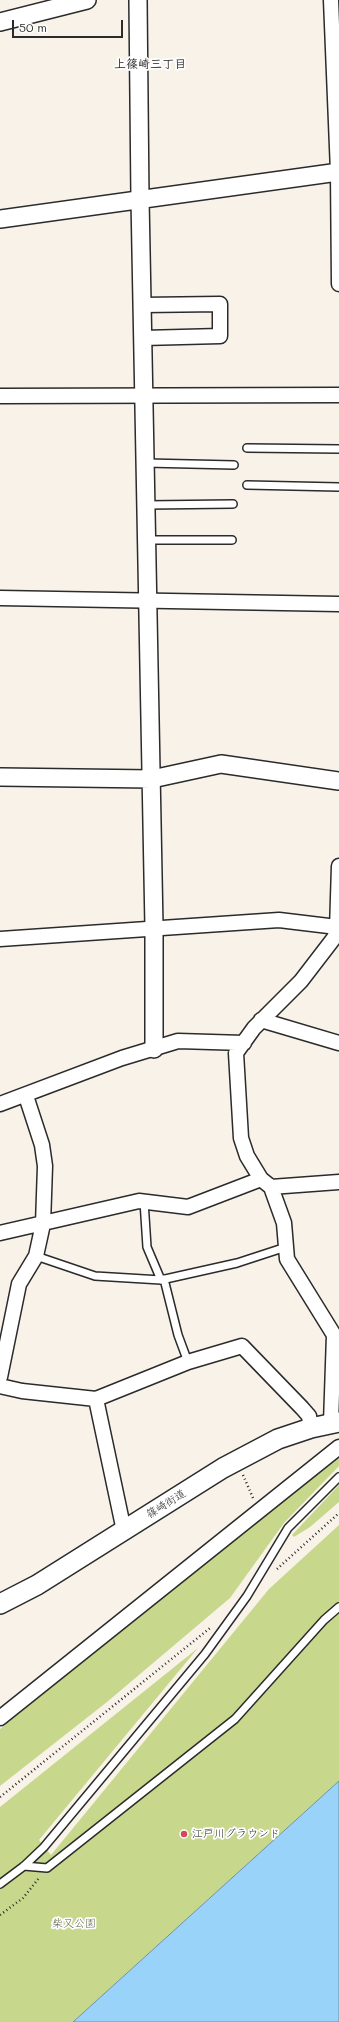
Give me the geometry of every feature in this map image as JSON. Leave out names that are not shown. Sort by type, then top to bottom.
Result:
[{"type":"main road","name":"篠崎街道","points":[[0,1604],[37,1585],[223,1468],[278,1439],[335,1422]]},
{"type":"street","points":[[0,22],[87,0]]},
{"type":"street","points":[[138,0],[140,199],[152,779],[154,1049]]},
{"type":"street","points":[[331,0],[339,172],[339,284]]},
{"type":"street","points":[[0,219],[339,172]]},
{"type":"street","points":[[142,305],[220,304],[220,336],[143,338]]},
{"type":"street","points":[[0,396],[339,395]]},
{"type":"street","points":[[0,598],[339,604]]},
{"type":"street","points":[[0,777],[152,779],[221,764],[339,781]]},
{"type":"street","points":[[335,1422],[334,1335],[287,1259],[284,1223],[266,1183],[247,1156],[241,1138],[236,1053],[261,1020],[301,981],[334,938],[338,930],[339,866]]},
{"type":"street","points":[[0,939],[154,927],[279,920],[338,930]]},
{"type":"street","points":[[261,1020],[339,1043]]},
{"type":"street","points":[[0,1104],[26,1096],[122,1058],[178,1041],[244,1043]]},
{"type":"street","points":[[0,1377],[18,1284],[36,1256],[43,1224],[45,1166],[42,1145],[26,1096]]},
{"type":"street","points":[[0,1233],[144,1201],[188,1207],[266,1183],[339,1182]]},
{"type":"street","points":[[0,1386],[96,1399],[188,1362],[242,1346],[309,1416],[311,1428]]},
{"type":"street","points":[[96,1399],[124,1531]]},
{"type":"street","points":[[0,1718],[339,1447]]},
{"type":"lane","points":[[247,448],[339,449]]},
{"type":"lane","points":[[146,463],[234,465]]},
{"type":"lane","points":[[247,484],[339,487]]},
{"type":"lane","points":[[147,505],[233,504]]},
{"type":"lane","points":[[148,540],[232,540]]},
{"type":"lane","points":[[144,1201],[147,1247],[162,1279],[178,1335],[188,1362]]},
{"type":"lane","points":[[36,1256],[95,1276],[162,1279],[237,1263],[286,1247]]},
{"type":"lane","points":[[0,1884],[24,1866],[44,1847],[204,1654],[247,1596],[288,1528],[339,1477]]},
{"type":"lane","points":[[24,1866],[47,1868],[235,1719],[324,1620],[339,1607]]},
{"type":"path","points":[[241,1472],[259,1511]]},
{"type":"path","points":[[271,1574],[339,1513]]},
{"type":"path","points":[[0,1797],[211,1626]]},
{"type":"path","points":[[0,1915],[24,1898],[47,1868]]},
{"type":"green space","points":[[339,1458],[339,1466],[284,1523],[230,1598],[107,1702],[0,1786],[0,1729],[222,1548]]},
{"type":"green space","points":[[339,1485],[339,1502],[310,1527],[294,1537],[292,1535]]},
{"type":"green space","name":"柴又公園","points":[[339,1525],[339,1781],[73,2022],[0,2022],[0,1807],[198,1648],[39,1840],[51,1855],[269,1589]]},
{"type":"water","points":[[339,1781],[339,2022],[73,2022]]},
{"type":"place","name":"江戸川グラウンド","points":[[184,1834]]},
{"type":"district","name":"上篠崎三丁目","points":[[150,64]]}]
